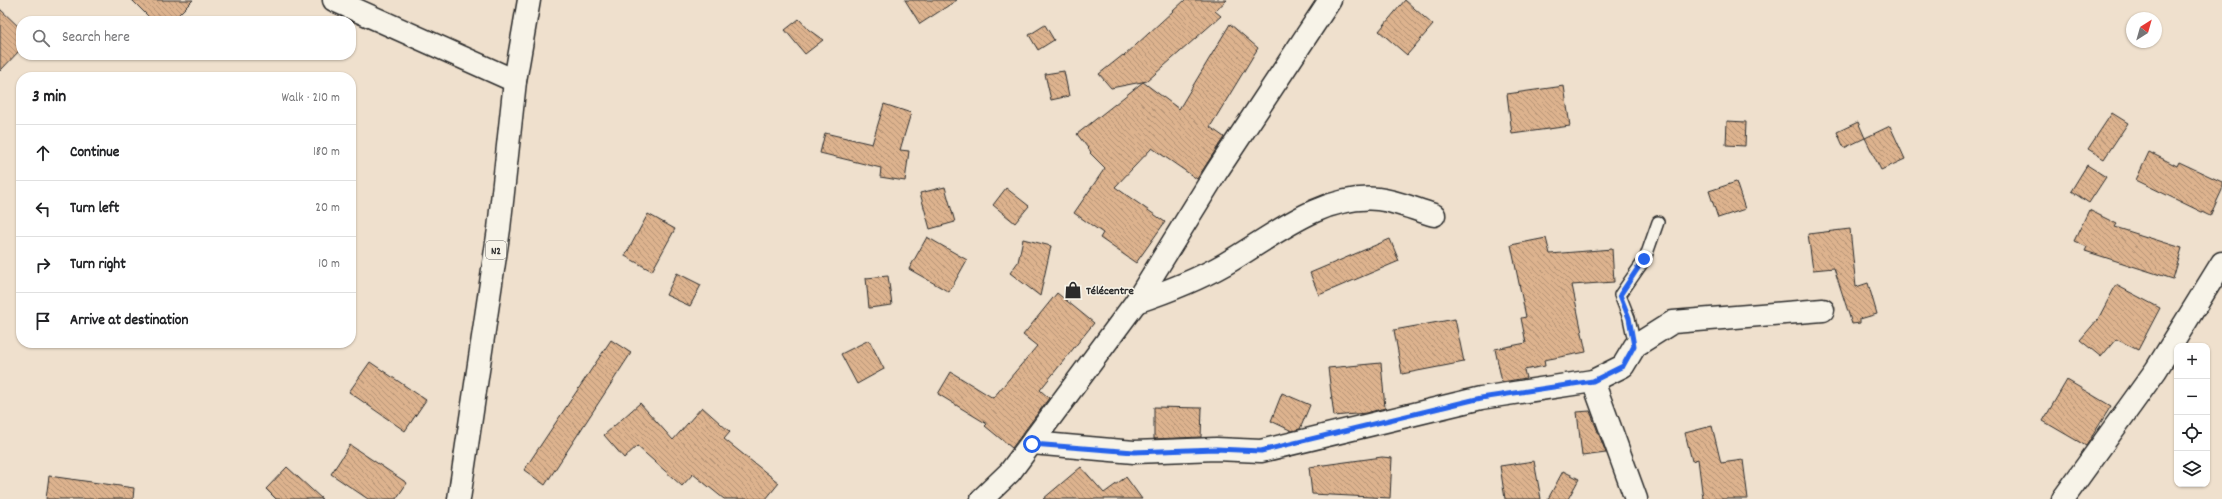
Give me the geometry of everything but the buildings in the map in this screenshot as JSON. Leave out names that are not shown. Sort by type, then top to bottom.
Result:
[{"type":"main road","points":[[334,0],[515,81]]},
{"type":"main road","name":"N2","points":[[459,499],[499,229],[515,81],[529,0]]},
{"type":"main road","points":[[982,499],[1010,472],[1032,444],[1136,302],[1217,171],[1330,0]]},
{"type":"main road","points":[[1136,302],[1160,294],[1223,265],[1311,212],[1339,203],[1379,199],[1434,215]]},
{"type":"main road","points":[[2062,499],[2156,370],[2222,263]]},
{"type":"main road","points":[[1032,444],[1134,452],[1216,449],[1261,451],[1481,398],[1593,381],[1623,366],[1634,346],[1673,322],[1823,310]]},
{"type":"main road","points":[[1593,381],[1636,499]]},
{"type":"lane","points":[[1634,346],[1629,318],[1620,295],[1644,259],[1658,222]]},
{"type":"place","name":"Télécentre","points":[[1073,290]]},
{"type":"route","points":[[1032,444],[1134,452],[1216,449],[1261,451],[1481,398],[1593,381],[1623,366],[1634,346],[1629,318],[1620,295],[1644,259]]}]
